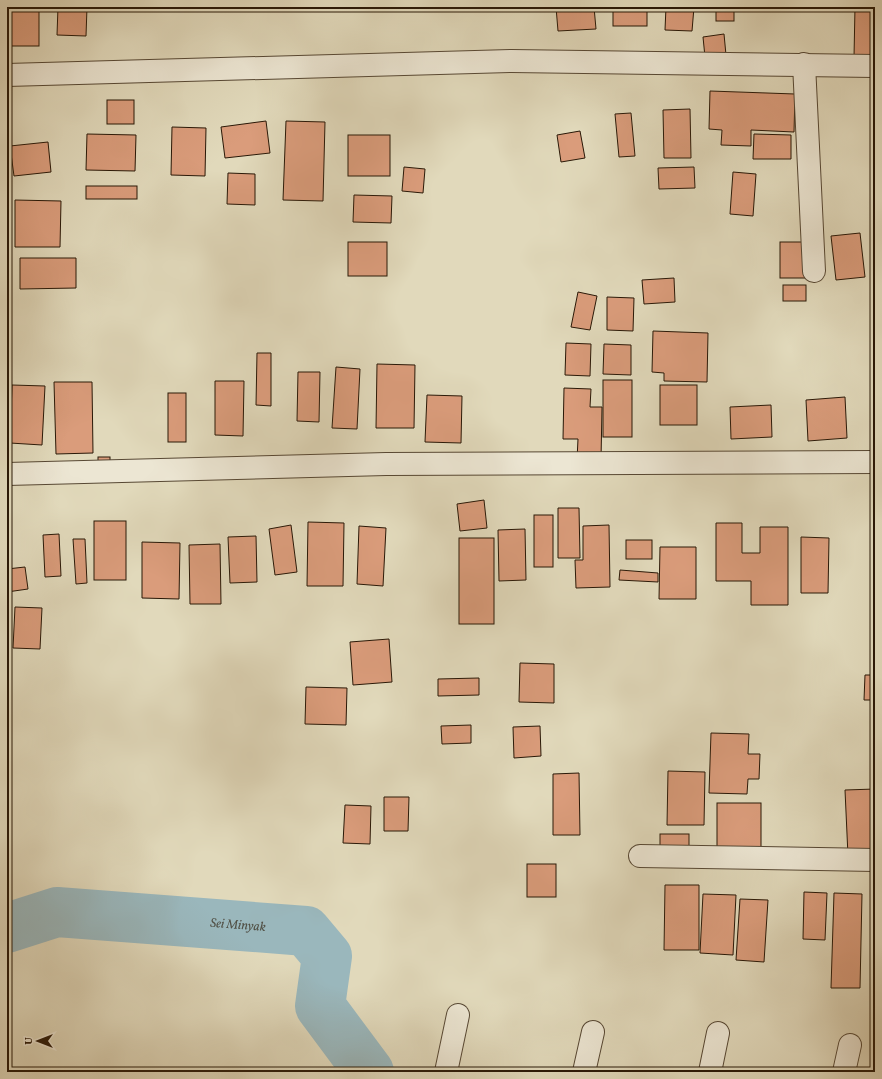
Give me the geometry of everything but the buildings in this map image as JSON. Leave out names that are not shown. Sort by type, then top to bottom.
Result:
[{"type":"street","points":[[7,75],[512,61],[875,66]]},
{"type":"street","points":[[804,64],[814,271]]},
{"type":"street","points":[[7,474],[386,464],[875,462]]},
{"type":"street","points":[[640,856],[875,860]]},
{"type":"street","points":[[446,1072],[458,1015]]},
{"type":"street","points":[[584,1072],[593,1032]]},
{"type":"street","points":[[710,1072],[718,1033]]},
{"type":"street","points":[[844,1072],[850,1045]]},
{"type":"waterway","name":"Sei Minyak","points":[[7,928],[57,912],[306,931],[327,956],[320,1006],[369,1072]]}]
